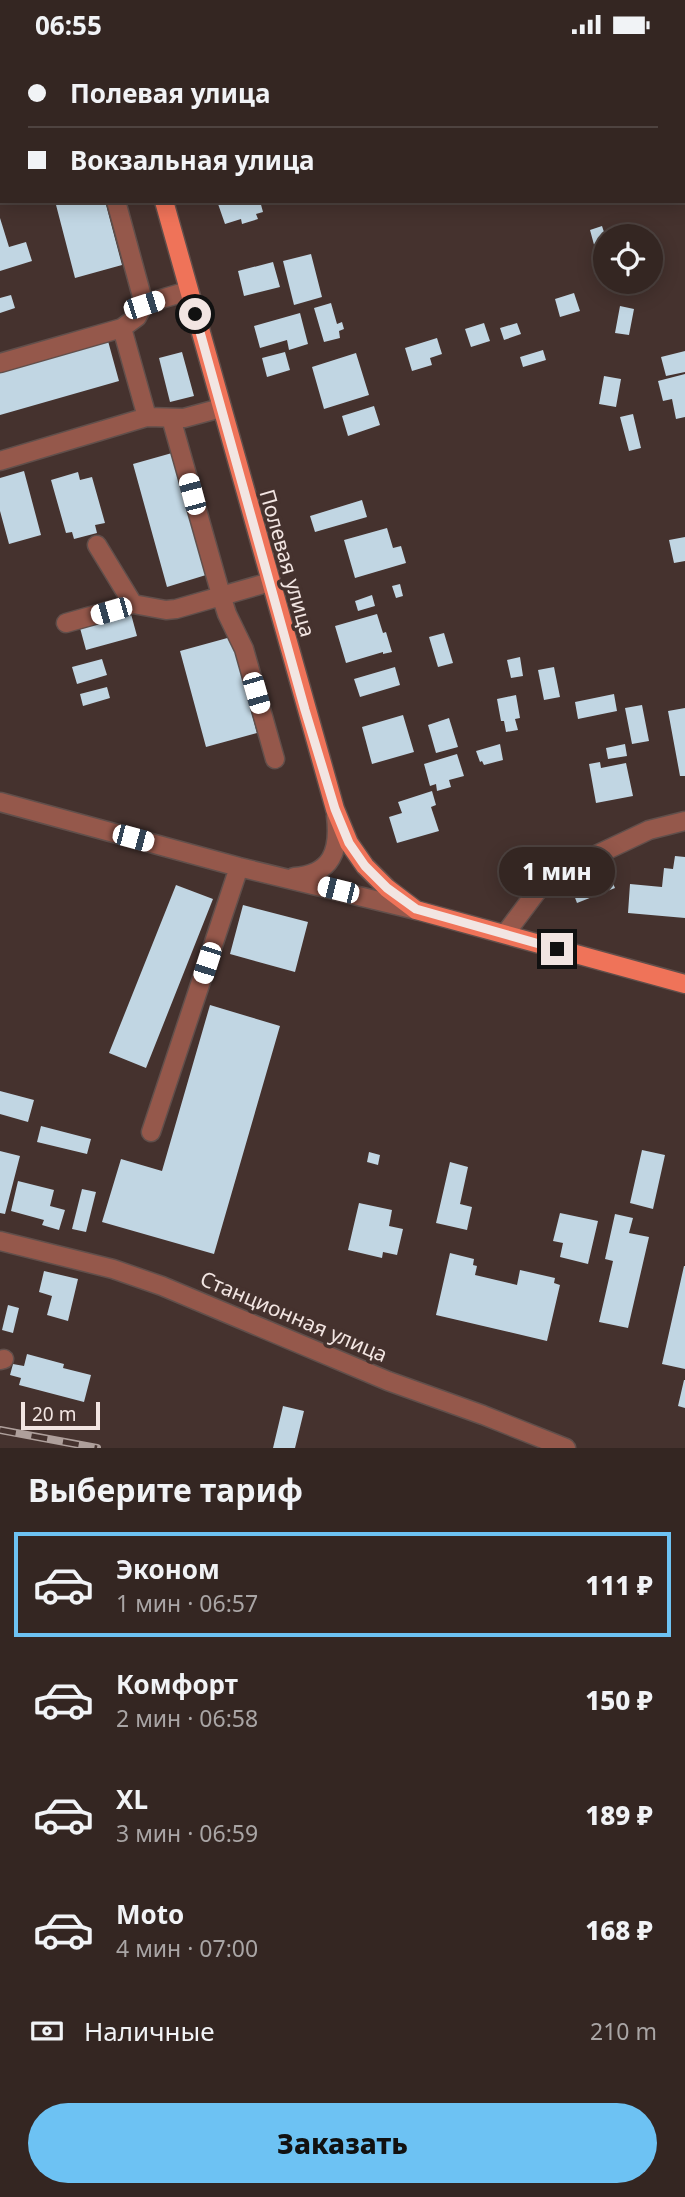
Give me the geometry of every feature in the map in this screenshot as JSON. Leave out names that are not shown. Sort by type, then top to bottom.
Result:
[{"type":"main road","name":"Полевая улица","points":[[165,203],[335,809],[349,843],[365,866],[387,888],[416,909]]},
{"type":"main road","points":[[416,909],[685,985]]},
{"type":"street","points":[[117,203],[144,305]]},
{"type":"street","points":[[0,363],[122,328],[137,317],[144,305],[188,291]]},
{"type":"street","points":[[122,328],[148,417]]},
{"type":"street","points":[[0,461],[148,417],[196,416],[221,408]]},
{"type":"street","points":[[171,418],[221,596],[244,649],[275,759]]},
{"type":"street","points":[[97,545],[133,604]]},
{"type":"street","points":[[66,623],[133,604],[166,610],[270,582]]},
{"type":"street","points":[[0,802],[239,867],[416,909]]},
{"type":"street","points":[[287,878],[315,873],[333,857],[337,844],[335,809]]},
{"type":"street","points":[[505,934],[538,890],[570,866],[649,830],[685,821]]},
{"type":"street","points":[[151,1132],[239,867]]},
{"type":"street","name":"Станционная улица","points":[[0,1241],[113,1269],[162,1286],[388,1381],[566,1448]]},
{"type":"building","points":[[56,203],[106,203],[122,265],[75,278]]},
{"type":"building","points":[[218,203],[261,203],[263,212],[256,214],[258,219],[242,224],[241,219],[225,224]]},
{"type":"building","points":[[0,218],[9,247],[26,242],[32,261],[0,271]]},
{"type":"building","points":[[311,254],[322,297],[294,305],[283,261]]},
{"type":"building","points":[[273,262],[280,287],[244,296],[238,271]]},
{"type":"building","points":[[574,293],[580,311],[560,317],[555,299]]},
{"type":"building","points":[[11,295],[15,308],[0,313],[0,298]]},
{"type":"building","points":[[331,303],[337,324],[342,322],[344,329],[339,331],[340,338],[324,342],[314,308]]},
{"type":"building","points":[[620,306],[634,309],[629,335],[615,333]]},
{"type":"building","points":[[300,313],[308,344],[289,350],[287,340],[260,348],[254,326]]},
{"type":"building","points":[[484,323],[490,341],[471,347],[465,329]]},
{"type":"building","points":[[517,323],[521,334],[504,340],[500,328]]},
{"type":"building","points":[[437,338],[442,354],[430,358],[432,365],[412,371],[405,348]]},
{"type":"building","points":[[108,341],[119,381],[0,415],[0,372]]},
{"type":"building","points":[[543,350],[546,360],[523,367],[520,357]]},
{"type":"building","points":[[685,351],[685,372],[666,376],[661,357]]},
{"type":"building","points":[[182,352],[194,396],[170,402],[159,358]]},
{"type":"building","points":[[285,352],[290,370],[267,377],[262,358]]},
{"type":"building","points":[[356,353],[369,395],[324,409],[312,367]]},
{"type":"building","points":[[685,374],[685,417],[676,419],[672,399],[663,401],[658,381]]},
{"type":"building","points":[[604,376],[621,379],[616,407],[599,404]]},
{"type":"building","points":[[374,406],[380,425],[348,436],[342,416]]},
{"type":"building","points":[[633,414],[641,448],[629,451],[620,417]]},
{"type":"building","points":[[172,453],[206,575],[167,587],[133,464]]},
{"type":"building","points":[[24,471],[41,535],[9,544],[0,511],[0,478]]},
{"type":"building","points":[[78,472],[80,480],[92,477],[105,523],[95,525],[97,533],[74,539],[72,532],[66,533],[51,480]]},
{"type":"building","points":[[362,500],[367,517],[315,532],[310,516]]},
{"type":"building","points":[[387,528],[393,548],[401,546],[406,563],[355,578],[344,540]]},
{"type":"building","points":[[685,537],[685,561],[674,563],[669,540]]},
{"type":"building","points":[[400,584],[403,596],[396,598],[392,586]]},
{"type":"building","points":[[372,595],[375,606],[358,611],[355,601]]},
{"type":"building","points":[[131,614],[137,636],[86,650],[80,628]]},
{"type":"building","points":[[377,614],[392,652],[346,663],[335,626]]},
{"type":"building","points":[[444,633],[453,663],[438,667],[429,637]]},
{"type":"building","points":[[231,637],[257,733],[206,747],[180,651]]},
{"type":"building","points":[[520,657],[523,676],[511,678],[507,660]]},
{"type":"building","points":[[102,659],[107,675],[77,684],[72,667]]},
{"type":"building","points":[[395,667],[400,685],[360,697],[354,679]]},
{"type":"building","points":[[554,667],[560,697],[544,700],[538,670]]},
{"type":"building","points":[[107,687],[110,698],[83,706],[80,694]]},
{"type":"building","points":[[614,694],[617,711],[578,719],[575,702]]},
{"type":"building","points":[[516,695],[520,718],[515,719],[518,730],[506,732],[497,699]]},
{"type":"building","points":[[642,705],[649,741],[632,744],[625,708]]},
{"type":"building","points":[[685,708],[685,776],[680,776],[668,711]]},
{"type":"building","points":[[403,715],[414,752],[372,764],[362,727]]},
{"type":"building","points":[[449,718],[458,747],[436,753],[428,725]]},
{"type":"building","points":[[500,744],[503,760],[484,765],[480,762],[476,751]]},
{"type":"building","points":[[625,744],[627,756],[608,759],[606,748]]},
{"type":"building","points":[[457,754],[464,776],[449,780],[451,787],[437,791],[436,784],[430,786],[424,764]]},
{"type":"building","points":[[600,762],[601,768],[626,763],[633,796],[596,803],[589,764]]},
{"type":"building","points":[[432,791],[436,805],[431,807],[439,831],[397,843],[389,817],[402,813],[398,802]]},
{"type":"building","points":[[675,856],[685,857],[685,918],[628,913],[630,884],[662,887],[664,868],[673,869]]},
{"type":"building","points":[[608,872],[615,888],[577,903],[571,887]]},
{"type":"building","points":[[176,885],[213,899],[146,1068],[109,1053]]},
{"type":"building","points":[[243,905],[308,922],[295,972],[230,954]]},
{"type":"building","points":[[210,1005],[280,1026],[214,1254],[102,1222],[121,1159],[162,1171]]},
{"type":"building","points":[[0,1091],[34,1100],[28,1122],[0,1114]]},
{"type":"building","points":[[41,1126],[91,1139],[87,1154],[37,1142]]},
{"type":"building","points":[[642,1150],[665,1155],[653,1209],[630,1203]]},
{"type":"building","points":[[0,1151],[20,1156],[5,1214],[0,1213]]},
{"type":"building","points":[[369,1152],[380,1155],[378,1165],[367,1162]]},
{"type":"building","points":[[450,1162],[468,1167],[460,1204],[472,1207],[467,1230],[436,1223]]},
{"type":"building","points":[[18,1181],[54,1190],[50,1206],[65,1210],[59,1230],[42,1225],[44,1220],[11,1211]]},
{"type":"building","points":[[82,1189],[96,1192],[86,1232],[72,1229]]},
{"type":"building","points":[[359,1203],[392,1210],[389,1226],[403,1229],[397,1255],[383,1252],[382,1258],[348,1250]]},
{"type":"building","points":[[560,1213],[598,1221],[588,1264],[560,1257],[563,1243],[553,1241]]},
{"type":"building","points":[[615,1214],[633,1218],[629,1233],[649,1237],[628,1328],[599,1322],[613,1261],[605,1259]]},
{"type":"building","points":[[450,1253],[474,1259],[473,1265],[477,1266],[475,1275],[517,1285],[520,1270],[555,1278],[554,1283],[560,1285],[547,1341],[436,1315]]},
{"type":"building","points":[[685,1266],[685,1369],[662,1364]]},
{"type":"building","points":[[44,1271],[78,1279],[68,1321],[47,1315],[52,1296],[39,1292]]},
{"type":"building","points":[[8,1305],[19,1308],[13,1333],[2,1330]]},
{"type":"building","points":[[27,1354],[91,1375],[84,1402],[19,1385],[21,1378],[10,1375],[13,1364],[24,1366]]},
{"type":"building","points":[[685,1380],[685,1408],[678,1406]]},
{"type":"building","points":[[283,1406],[304,1411],[295,1448],[273,1448]]},
{"type":"railway","points":[[0,1430],[97,1448]]},
{"type":"route","points":[[195,314],[305,710],[335,809],[349,843],[365,866],[387,888],[416,909],[557,949]]}]
